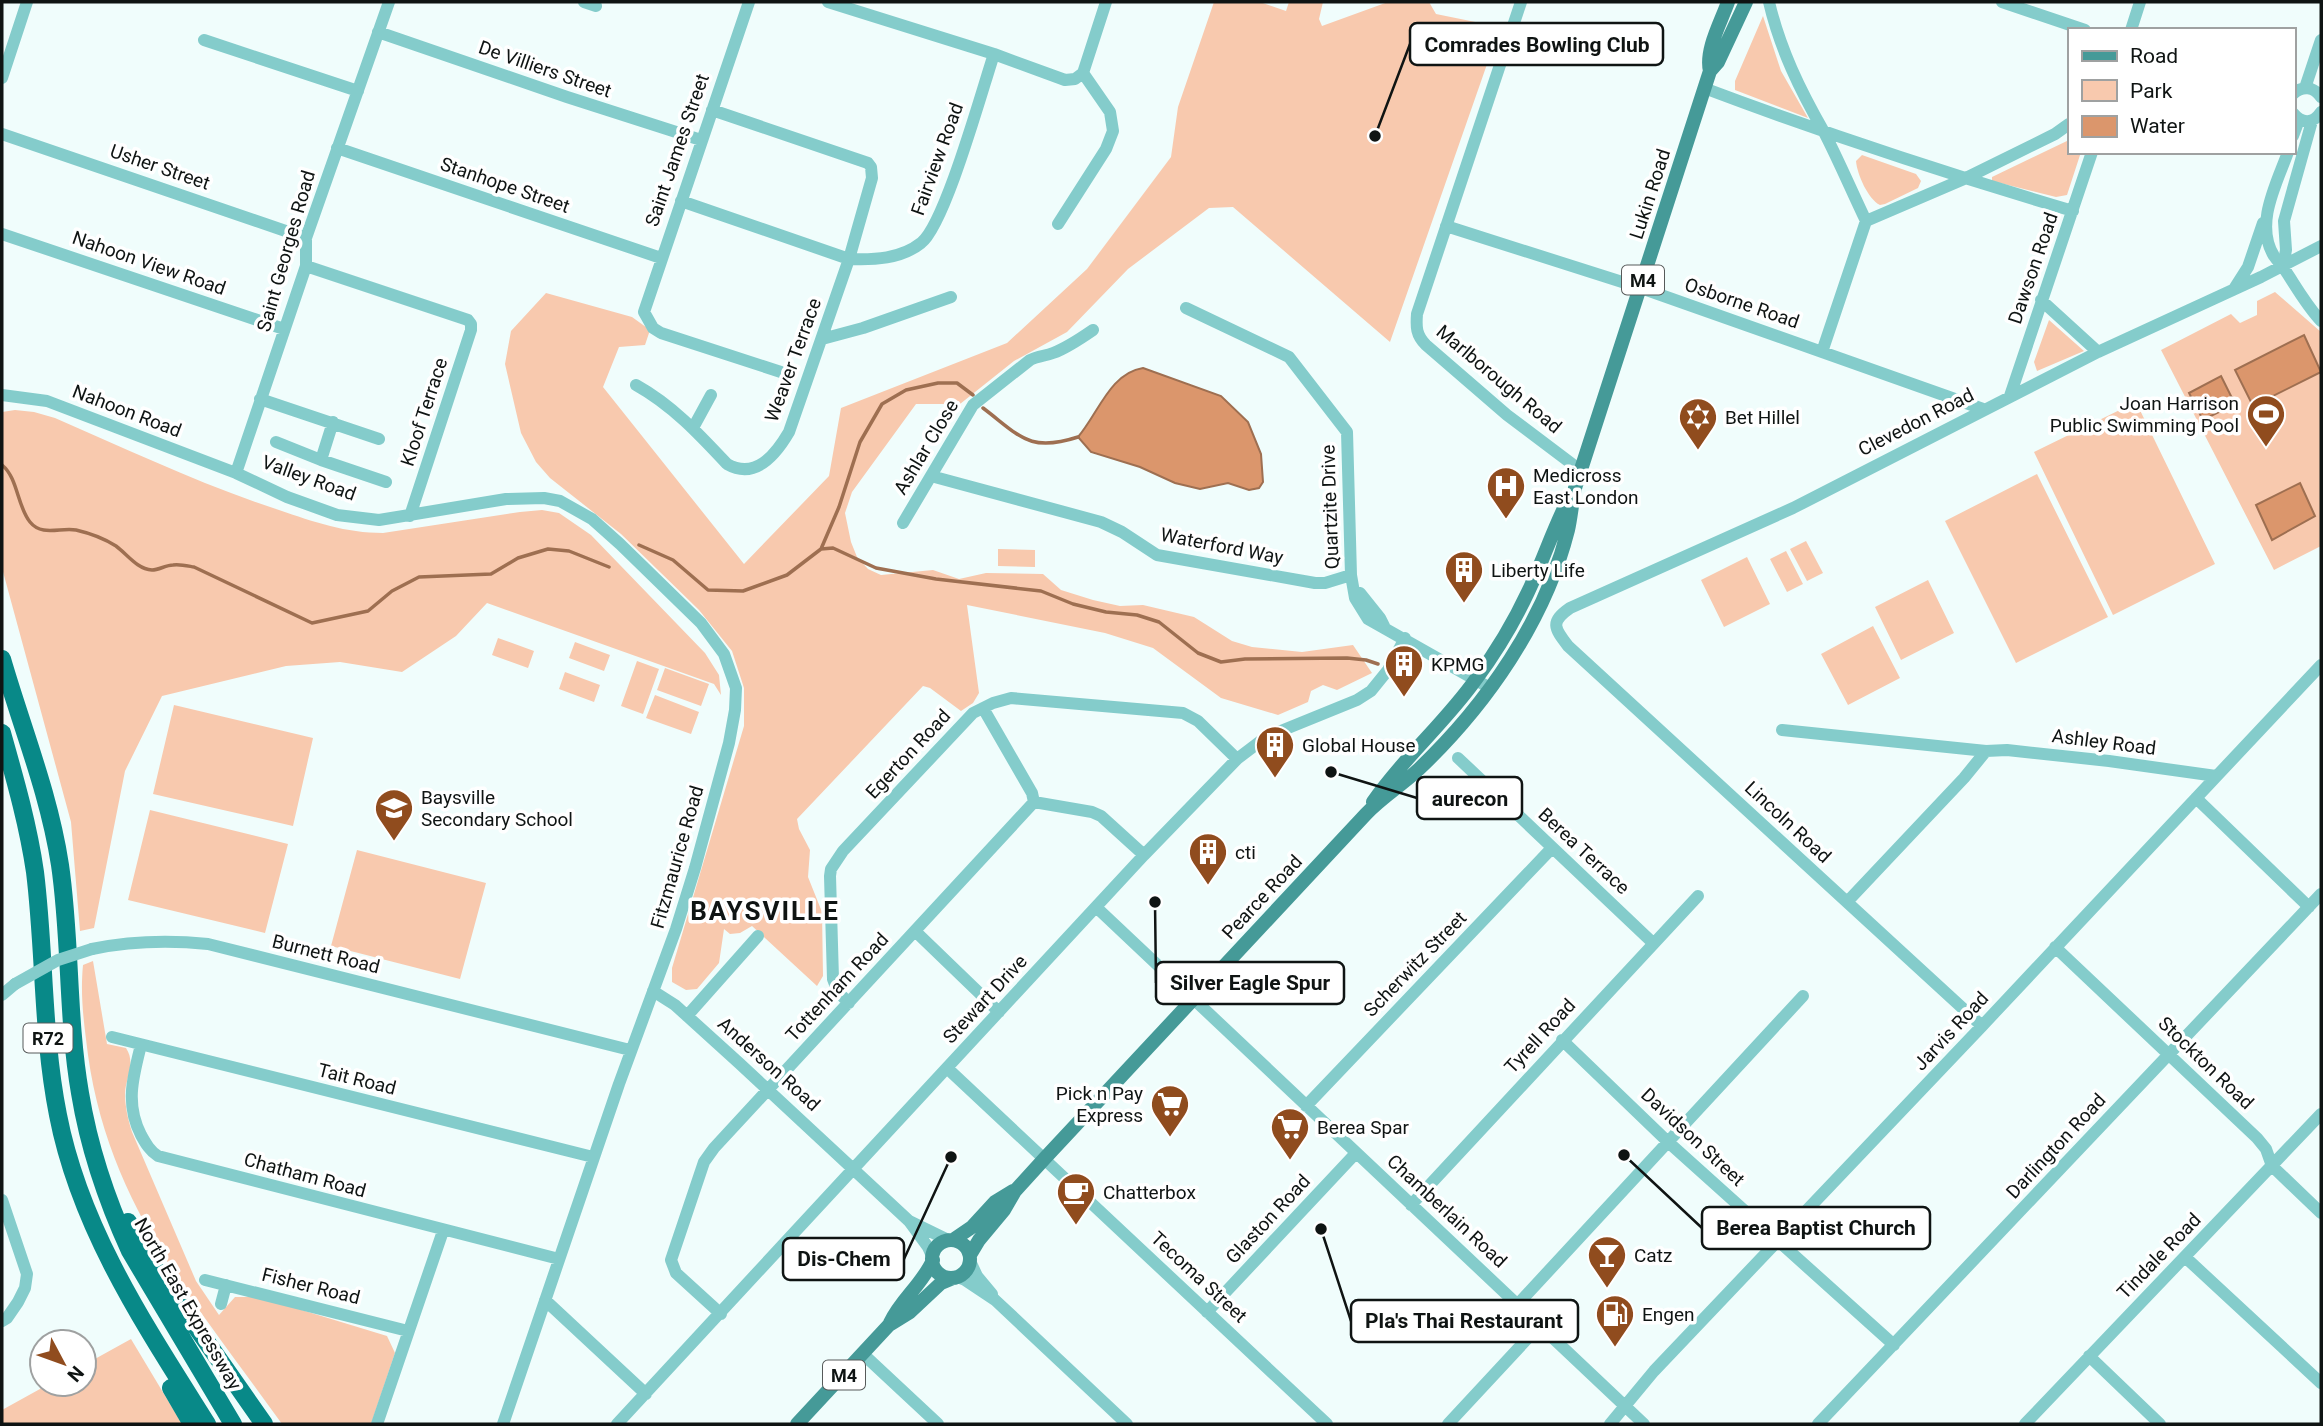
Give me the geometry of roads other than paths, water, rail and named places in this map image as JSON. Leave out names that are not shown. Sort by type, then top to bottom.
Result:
[{"type":"highway","name":"North East Expressway","points":[[3,665],[40,774],[53,825],[63,898],[80,1092],[91,1143],[116,1220],[130,1251],[233,1424]]},
{"type":"highway","name":"R72","points":[[2,733],[21,797],[35,871],[45,1009],[58,1115],[71,1168],[87,1213],[108,1258],[147,1328],[207,1424]]},
{"type":"highway","points":[[108,1194],[150,1261],[264,1424]]},
{"type":"highway","points":[[147,1328],[150,1351],[192,1424]]},
{"type":"main road","name":"Lukin Road","points":[[1710,71],[1710,52],[1728,2]]},
{"type":"main road","name":"Lukin Road","points":[[1518,645],[1550,582],[1568,530],[1580,470],[1710,71],[1718,62],[1746,2]]},
{"type":"main road","name":"Lukin Road","points":[[1503,638],[1528,593],[1555,526],[1575,488]]},
{"type":"main road","name":"Pearce Road","points":[[1366,814],[1385,784],[1457,704],[1503,638]]},
{"type":"main road","name":"Pearce Road","points":[[797,1424],[889,1325],[910,1312],[941,1283],[965,1272],[979,1240],[1004,1210],[1015,1191],[1366,814],[1420,768],[1490,688],[1518,645]]},
{"type":"main road","name":"Pearce Road","points":[[889,1325],[898,1305],[922,1280],[938,1246],[972,1227],[995,1202],[1015,1191]]},
{"type":"main road","points":[[950,1240],[963,1244],[970,1258]]},
{"type":"main road","points":[[933,1259],[939,1273],[955,1277]]},
{"type":"street","points":[[2,78],[6,52],[27,2]]},
{"type":"street","name":"Saint Georges Road","points":[[236,473],[306,266],[306,238],[389,2]]},
{"type":"street","name":"Saint James Street","points":[[749,2],[644,312],[653,328],[661,333],[786,374]]},
{"type":"street","points":[[828,2],[994,54],[1065,80],[1075,79],[1083,72],[1106,2]]},
{"type":"street","name":"Marlborough Road","points":[[1521,2],[1417,314],[1416,326],[1426,345],[1507,415],[1580,470]]},
{"type":"street","points":[[1769,2],[1774,25],[1788,62],[1866,221],[1822,352]]},
{"type":"street","points":[[2003,2],[2079,28]]},
{"type":"street","points":[[2132,28],[2140,2]]},
{"type":"street","name":"De Villiers Street","points":[[378,32],[701,140]]},
{"type":"street","points":[[204,40],[358,91]]},
{"type":"street","points":[[2306,91],[2321,40]]},
{"type":"street","name":"Fairview Road","points":[[849,259],[873,260],[889,257],[913,248],[927,237],[944,205],[994,54]]},
{"type":"street","points":[[1058,223],[1106,149],[1113,131],[1110,112],[1083,72]]},
{"type":"street","points":[[1704,88],[1824,133],[2073,211]]},
{"type":"street","name":"Weaver Terrace","points":[[636,385],[656,396],[693,428],[727,464],[737,470],[747,471],[758,467],[782,444],[789,432],[849,259],[872,178],[868,163],[712,110]]},
{"type":"street","points":[[2295,134],[2311,116]]},
{"type":"street","points":[[2283,267],[2287,250],[2284,221],[2311,116]]},
{"type":"street","points":[[1866,221],[1964,179],[2055,134],[2068,125]]},
{"type":"street","name":"Usher Street","points":[[2,134],[306,238]]},
{"type":"street","name":"Stanhope Street","points":[[337,148],[661,258]]},
{"type":"street","name":"Dawson Road","points":[[2010,396],[2091,154]]},
{"type":"street","points":[[2234,289],[2248,267],[2287,154]]},
{"type":"street","points":[[681,201],[849,259]]},
{"type":"street","points":[[2266,216],[2267,239],[2273,255],[2306,305],[2321,321]]},
{"type":"street","name":"Osborne Road","points":[[1446,226],[1641,288],[1983,409]]},
{"type":"street","name":"Nahoon View Road","points":[[2,234],[284,329]]},
{"type":"street","name":"Clevedon Road","points":[[1568,646],[1556,628],[1561,615],[1570,608],[1793,508],[1983,409],[2098,352],[2283,267],[2321,246]]},
{"type":"street","name":"Kloof Terrace","points":[[306,266],[468,320],[471,330],[410,516]]},
{"type":"street","points":[[822,339],[863,328],[951,297]]},
{"type":"street","points":[[2042,300],[2098,352]]},
{"type":"street","name":"Quartzite Drive","points":[[1186,307],[1289,357],[1347,432],[1351,578],[1355,598],[1364,614],[1375,624],[1384,626],[1490,688]]},
{"type":"street","name":"Ashlar Close","points":[[903,523],[973,405],[1030,359],[1072,344],[1093,330]]},
{"type":"street","points":[[693,428],[711,395]]},
{"type":"street","name":"Nahoon Road","points":[[5,396],[47,401],[236,473]]},
{"type":"street","name":"Kloof Terrace","points":[[261,399],[379,439]]},
{"type":"street","points":[[321,460],[333,422]]},
{"type":"street","points":[[276,442],[386,482]]},
{"type":"street","name":"Valley Road","points":[[236,473],[287,497],[337,515],[379,520],[410,516]]},
{"type":"street","name":"Waterford Way","points":[[930,476],[1101,522],[1122,531],[1157,555],[1315,583],[1351,578]]},
{"type":"street","name":"Fitzmaurice Road","points":[[410,516],[506,499],[544,498],[560,501],[592,519],[701,623],[724,654],[736,688],[729,743],[676,929],[593,1157],[503,1424]]},
{"type":"street","name":"Stewart Drive","points":[[618,1424],[1144,855],[1237,759],[1266,737],[1357,700],[1371,691],[1388,670],[1405,638]]},
{"type":"street","name":"Lincoln Road","points":[[1568,646],[1982,1026]]},
{"type":"street","name":"Jarvis Road","points":[[1611,1424],[1654,1371],[1777,1240],[2319,670]]},
{"type":"street","name":"Egerton Road","points":[[849,1003],[838,992],[833,979],[831,869],[843,851],[973,713],[1011,698],[1183,713],[1198,721],[1237,759]]},
{"type":"street","points":[[983,708],[1032,793],[1034,802],[1101,816],[1144,855]]},
{"type":"street","name":"Ashley Road","points":[[1782,730],[1986,751],[2007,750],[2216,776]]},
{"type":"street","points":[[1847,902],[1964,778],[1986,751]]},
{"type":"street","name":"Berea Terrace","points":[[1458,758],[1653,943]]},
{"type":"street","points":[[2196,798],[2309,907]]},
{"type":"street","name":"Tottenham Road","points":[[720,1314],[676,1273],[671,1260],[704,1162],[1034,802]]},
{"type":"street","name":"Scherwitz Street","points":[[1306,1107],[1552,848]]},
{"type":"street","name":"Darlington Road","points":[[1818,1424],[2321,894]]},
{"type":"street","name":"Tyrell Road","points":[[1411,1205],[1698,896]]},
{"type":"street","name":"Chamberlain Road","points":[[1096,907],[1644,1424]]},
{"type":"street","points":[[915,932],[999,1012]]},
{"type":"street","points":[[687,1016],[758,936]]},
{"type":"street","name":"Burnett Road","points":[[15,984],[58,960],[92,949],[147,941],[208,944],[631,1051]]},
{"type":"street","name":"Stockton Road","points":[[2055,947],[2257,1138],[2266,1149],[2272,1166],[2321,1213]]},
{"type":"street","points":[[2,989],[15,984]]},
{"type":"street","points":[[2,995],[15,984]]},
{"type":"street","name":"Anderson Road","points":[[653,991],[665,997],[687,1016],[909,1221]]},
{"type":"street","points":[[1518,1304],[1803,996]]},
{"type":"street","name":"Tait Road","points":[[112,1037],[593,1157]]},
{"type":"street","name":"Davidson Street","points":[[1562,1040],[1667,1141],[1894,1345]]},
{"type":"street","name":"Chatham Road","points":[[141,1045],[132,1079],[130,1100],[139,1131],[148,1147],[158,1156],[559,1259]]},
{"type":"street","name":"Tecoma Street","points":[[947,1068],[1326,1424]]},
{"type":"street","name":"Tindale Road","points":[[2025,1424],[2321,1114]]},
{"type":"street","name":"Glaston Road","points":[[1208,1312],[1356,1153]]},
{"type":"street","points":[[2,1200],[27,1274],[25,1288],[18,1302],[2,1321]]},
{"type":"street","points":[[909,1221],[950,1240]]},
{"type":"street","points":[[909,1221],[928,1247],[933,1259]]},
{"type":"street","points":[[377,1424],[443,1231]]},
{"type":"street","points":[[2185,1257],[2321,1383]]},
{"type":"street","points":[[970,1258],[974,1271],[995,1300]]},
{"type":"street","points":[[955,1277],[965,1280],[995,1300],[1127,1424]]},
{"type":"street","name":"Fisher Road","points":[[205,1280],[408,1331]]},
{"type":"street","points":[[221,1304],[226,1285]]},
{"type":"street","points":[[545,1300],[646,1394]]},
{"type":"street","points":[[1448,1424],[1540,1325]]},
{"type":"street","points":[[863,1354],[938,1424]]},
{"type":"street","points":[[2089,1356],[2160,1424]]},
{"type":"water","points":[[2304,335],[2321,372],[2253,406],[2235,370]]},
{"type":"water","points":[[1143,368],[1221,396],[1248,422],[1261,454],[1263,482],[1259,488],[1249,490],[1228,483],[1200,489],[1175,483],[1140,467],[1091,452],[1078,437],[1113,386],[1132,371]]},
{"type":"water","points":[[2221,376],[2235,404],[2203,420],[2189,393]]},
{"type":"water","points":[[2300,483],[2315,516],[2272,540],[2256,505]]},
{"type":"waterway","points":[[639,545],[673,560],[708,590],[743,591],[787,575],[821,549],[839,507],[860,442],[882,404],[906,390],[938,383],[957,383],[973,395]]},
{"type":"waterway","points":[[983,408],[1026,439],[1048,443],[1078,437]]},
{"type":"waterway","points":[[2,465],[11,477],[22,508],[35,527],[46,530],[70,529],[97,536],[116,546],[147,569],[176,565],[194,567],[312,623],[368,611],[392,591],[419,577],[491,574],[518,558],[548,549],[569,551],[609,567]]},
{"type":"waterway","points":[[821,549],[833,548],[876,568],[936,579],[1041,591],[1073,604],[1106,612],[1137,615],[1159,622],[1198,653],[1221,662],[1245,659],[1347,658],[1378,664]]},
{"type":"place","name":"Comrades Bowling Club","points":[[1375,136]]},
{"type":"place","name":"Joan Harrison Public Swimming Pool","points":[[2266,448]]},
{"type":"place","name":"Bet Hillel","points":[[1698,451]]},
{"type":"place","name":"Medicross East London","points":[[1506,520]]},
{"type":"place","name":"Liberty Life","points":[[1464,604]]},
{"type":"place","name":"KPMG","points":[[1404,698]]},
{"type":"place","name":"aurecon","points":[[1331,772]]},
{"type":"place","name":"Global House","points":[[1275,779]]},
{"type":"place","name":"Baysville Secondary School","points":[[394,842]]},
{"type":"place","name":"cti","points":[[1208,886]]},
{"type":"place","name":"Silver Eagle Spur","points":[[1155,902]]},
{"type":"place","name":"Pick n Pay Express","points":[[1170,1138]]},
{"type":"place","name":"Berea Baptist Church","points":[[1624,1155]]},
{"type":"place","name":"Dis-Chem","points":[[951,1157]]},
{"type":"place","name":"Berea Spar","points":[[1290,1161]]},
{"type":"place","name":"Chatterbox","points":[[1076,1226]]},
{"type":"place","name":"Pla's Thai Restaurant","points":[[1321,1229]]},
{"type":"place","name":"Catz","points":[[1607,1289]]},
{"type":"place","name":"Engen","points":[[1615,1348]]},
{"type":"district","name":"BAYSVILLE","points":[[765,911]]}]
